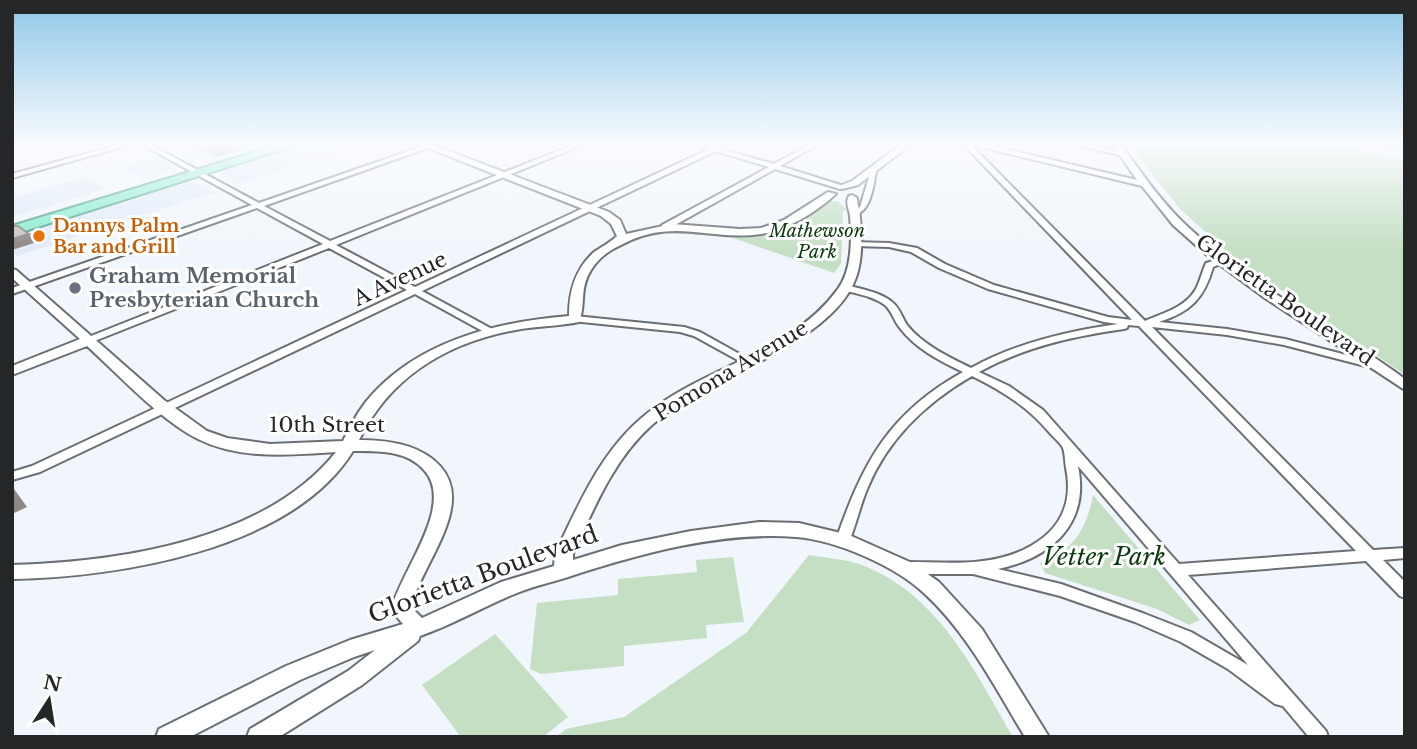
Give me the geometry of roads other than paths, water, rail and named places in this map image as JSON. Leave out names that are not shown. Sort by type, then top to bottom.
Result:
[{"type":"highway","points":[[12,222],[161,180]]},
{"type":"highway","points":[[12,231],[166,180]]},
{"type":"street","points":[[210,180],[489,331]]},
{"type":"street","points":[[12,290],[332,180]]},
{"type":"street","points":[[12,371],[493,180]]},
{"type":"street","points":[[514,180],[591,209],[616,222],[622,234],[617,243]]},
{"type":"street","name":"A Avenue","points":[[12,476],[36,469],[651,180]]},
{"type":"street","points":[[575,319],[575,293],[580,279],[595,258],[617,243],[665,227],[751,180]]},
{"type":"street","points":[[813,180],[842,193],[855,219]]},
{"type":"street","points":[[665,227],[759,231],[789,223],[809,208],[842,193],[859,180]]},
{"type":"street","name":"Pomona Avenue","points":[[563,569],[564,554],[591,497],[612,460],[629,438],[683,394],[803,330],[835,302],[846,288],[853,267],[855,219],[863,208],[871,180]]},
{"type":"street","points":[[1001,180],[1405,592]]},
{"type":"street","points":[[1121,180],[1145,184]]},
{"type":"street","name":"Glorietta Boulevard","points":[[1142,180],[1187,232],[1283,304],[1382,368],[1405,386]]},
{"type":"street","points":[[855,244],[889,245],[914,250],[942,266],[1011,294],[1107,320],[1227,332],[1285,342],[1382,368]]},
{"type":"street","points":[[843,540],[861,488],[875,459],[895,432],[926,402],[972,372],[1012,352],[1053,338],[1143,324],[1181,312],[1204,284],[1209,265],[1224,261]]},
{"type":"street","name":"10th Street","points":[[12,272],[165,408],[199,434],[237,445],[289,450],[348,445],[398,449],[425,462],[441,478],[444,502],[439,521],[402,596],[401,610],[421,628]]},
{"type":"street","points":[[846,288],[880,298],[892,306],[911,335],[940,357],[1020,397],[1056,429],[1320,737]]},
{"type":"street","points":[[12,572],[94,568],[155,556],[241,528],[276,511],[310,488],[343,454],[371,404],[393,381],[447,346],[489,331],[575,319],[681,329],[697,334],[747,361]]},
{"type":"street","points":[[905,569],[973,568],[1003,564],[1033,552],[1055,539],[1067,520],[1074,498],[1076,475],[1068,449],[1056,429]]},
{"type":"street","name":"Glorietta Boulevard","points":[[167,737],[293,673],[350,649],[421,628],[471,603],[563,569],[622,552],[691,538],[758,529],[799,530],[843,540],[905,569],[932,588],[975,635],[1038,737]]},
{"type":"street","points":[[1179,570],[1405,553]]},
{"type":"street","points":[[973,568],[1061,590],[1186,637],[1234,664],[1297,711]]},
{"type":"street","points":[[258,737],[355,678],[421,628]]},
{"type":"place","name":"Dannys Palm Bar and Grill","points":[[39,236]]},
{"type":"place","name":"Graham Memorial Presbyterian Church","points":[[75,288]]},
{"type":"park label","name":"Mathewson Park","points":[[817,241]]},
{"type":"park label","name":"Vetter Park","points":[[1104,556]]}]
